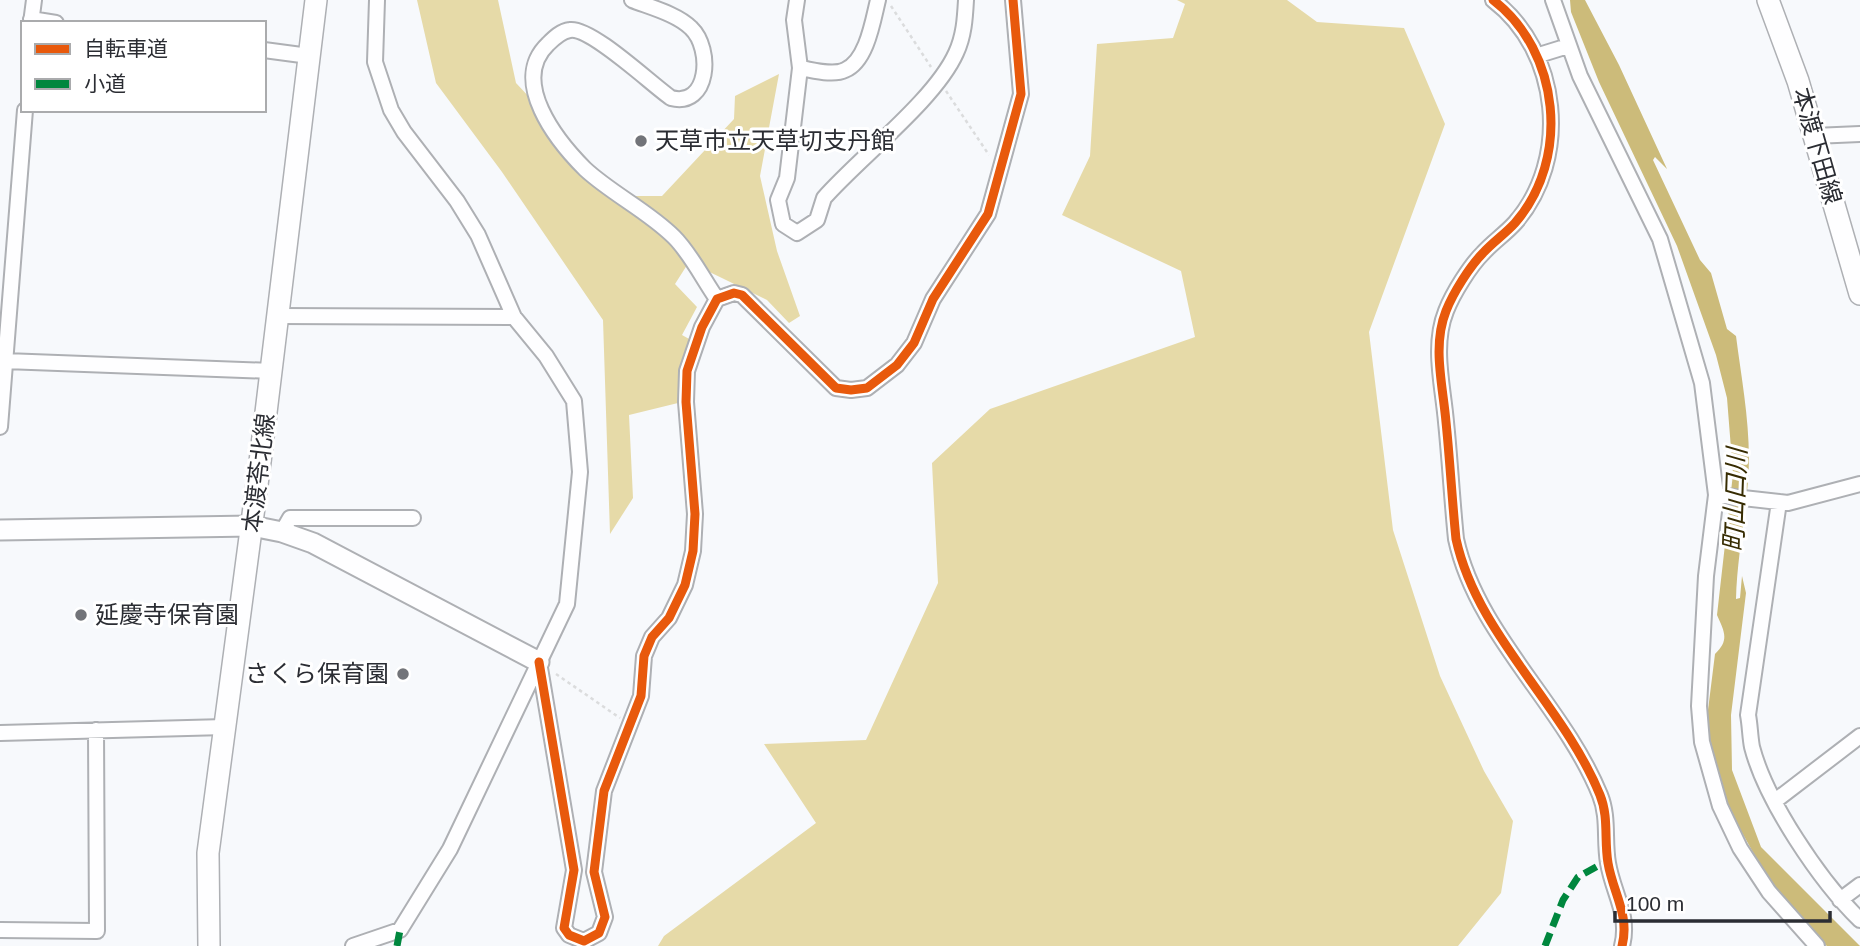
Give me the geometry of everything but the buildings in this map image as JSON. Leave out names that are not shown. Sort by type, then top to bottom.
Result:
[{"type":"main road","name":"本渡苓北線","points":[[209,946],[208,853],[279,316],[316,0]]},
{"type":"main road","name":"本渡下田線","points":[[1768,0],[1798,81],[1860,294]]},
{"type":"street","points":[[31,21],[34,0]]},
{"type":"street","points":[[353,946],[400,930],[450,849],[567,604],[580,472],[574,401],[546,356],[514,317],[478,235],[457,201],[404,132],[391,110],[376,62],[377,0]]},
{"type":"street","points":[[632,0],[691,27],[701,44],[704,67],[701,87],[694,96],[683,101],[671,98],[589,35],[571,29],[557,35],[544,48],[538,59],[533,84],[536,97],[546,119],[585,168],[674,238],[717,299]]},
{"type":"street","points":[[797,0],[794,20],[800,68],[788,178],[778,207],[783,224],[797,233],[813,225],[824,198],[956,54],[964,29],[966,0]]},
{"type":"street","points":[[800,68],[831,73],[845,71],[854,64],[872,26],[878,0]]},
{"type":"street","points":[[539,662],[574,870],[564,928],[576,939],[592,939],[604,926],[605,906],[594,872],[599,816],[614,759],[632,726],[641,696],[644,656],[652,637],[669,618],[685,585],[693,551],[695,514],[686,402],[687,371],[702,327],[717,299],[734,293],[742,295],[836,388],[867,388],[897,365],[914,343],[933,299],[988,214],[1021,94],[1013,0]]},
{"type":"street","points":[[1493,0],[1511,15],[1539,55],[1552,132],[1547,163],[1528,204],[1515,223],[1481,254],[1446,311],[1440,369],[1452,504],[1462,565],[1477,598],[1570,740],[1599,793],[1605,811],[1607,861],[1619,894],[1626,930],[1622,946]]},
{"type":"street","points":[[1553,0],[1568,46],[1660,239],[1702,383],[1722,496],[1706,576],[1699,706],[1702,742],[1720,806],[1741,848],[1769,892],[1816,946]]},
{"type":"street","points":[[1539,55],[1568,46]]},
{"type":"street","points":[[266,50],[309,56]]},
{"type":"street","points":[[0,427],[25,112]]},
{"type":"street","points":[[1814,136],[1860,134]]},
{"type":"street","points":[[279,316],[514,317]]},
{"type":"street","points":[[5,361],[272,371]]},
{"type":"street","points":[[1722,496],[1788,503],[1860,484]]},
{"type":"street","points":[[1776,502],[1748,715],[1752,748],[1775,801],[1822,877],[1860,920]]},
{"type":"street","points":[[282,532],[290,518],[413,518]]},
{"type":"street","points":[[0,530],[252,526],[282,532],[313,543],[539,662]]},
{"type":"street","points":[[0,733],[225,727]]},
{"type":"street","points":[[0,930],[97,931],[96,730]]},
{"type":"street","points":[[1775,801],[1860,736]]},
{"type":"street","points":[[1840,900],[1860,885]]},
{"type":"path","points":[[887,0],[988,154]]},
{"type":"path","points":[[539,662],[632,726]]},
{"type":"shaded area","points":[[417,0],[498,0],[516,83],[622,196],[662,196],[734,119],[735,96],[779,74],[760,176],[777,251],[800,316],[789,323],[767,300],[689,262],[675,284],[697,307],[682,335],[700,345],[678,403],[629,415],[633,498],[610,534],[603,320],[502,172],[436,83]]},
{"type":"shaded area","points":[[1177,0],[1287,0],[1317,22],[1404,28],[1445,124],[1369,332],[1393,530],[1440,676],[1484,771],[1513,821],[1501,893],[1458,946],[658,946],[664,936],[816,823],[764,744],[866,740],[938,583],[932,463],[990,409],[1195,337],[1181,271],[1062,215],[1090,156],[1097,44],[1173,38],[1185,4]]},
{"type":"water","name":"町山口川","points":[[1570,0],[1585,0],[1619,65],[1667,169],[1655,157],[1653,160],[1700,260],[1711,273],[1727,329],[1736,336],[1746,408],[1749,463],[1736,599],[1740,598],[1742,576],[1746,593],[1731,715],[1732,770],[1761,847],[1860,946],[1827,946],[1817,939],[1773,888],[1726,804],[1706,726],[1715,654],[1724,640],[1717,615],[1733,474],[1727,398],[1716,355],[1677,246],[1599,82],[1571,12]]},
{"type":"marked path","points":[[1545,946],[1563,900],[1578,877],[1607,861]]},
{"type":"marked path","points":[[397,946],[400,930]]},
{"type":"cycle path","points":[[539,662],[574,870],[564,928],[569,935],[584,941],[599,933],[605,917],[594,872],[604,791],[641,696],[644,656],[652,637],[669,618],[685,585],[693,551],[695,514],[686,402],[687,371],[702,327],[717,299],[734,293],[742,295],[836,388],[867,388],[897,365],[914,343],[933,299],[988,214],[1021,94],[1013,0]]},
{"type":"cycle path","points":[[1493,0],[1515,22],[1533,47],[1544,76],[1550,107],[1550,138],[1545,168],[1533,197],[1515,223],[1467,272],[1449,304],[1442,324],[1439,352],[1456,539],[1467,574],[1482,607],[1565,730],[1600,795],[1610,874],[1624,924],[1622,946]]},
{"type":"place","name":"天草市立天草切支丹館","points":[[641,141]]},
{"type":"place","name":"延慶寺保育園","points":[[81,615]]},
{"type":"place","name":"さくら保育園","points":[[403,674]]}]
